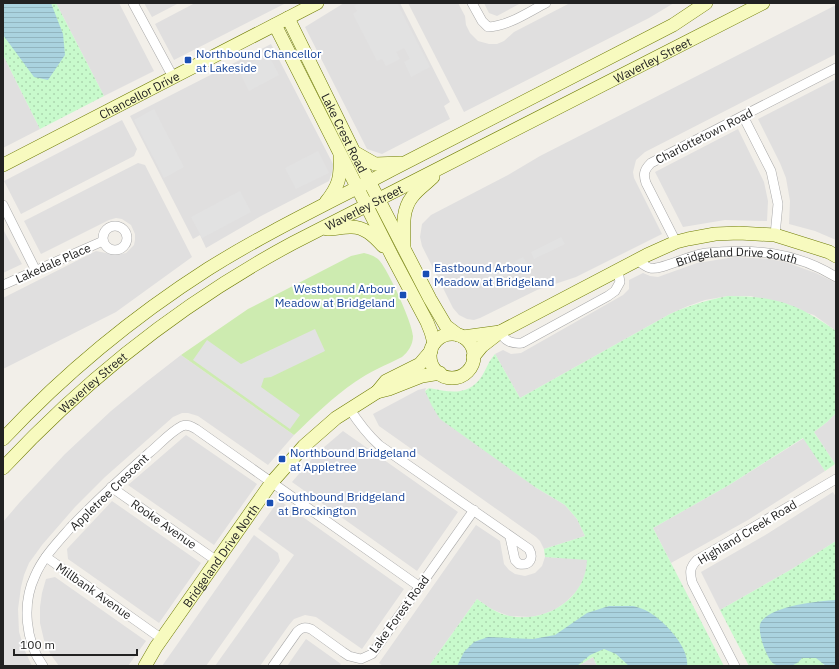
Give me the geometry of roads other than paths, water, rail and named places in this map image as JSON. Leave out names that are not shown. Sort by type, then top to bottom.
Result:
[{"type":"street","points":[[133,3],[173,77]]},
{"type":"street","name":"Chancellor Drive","points":[[3,165],[317,3]]},
{"type":"street","points":[[472,3],[482,22],[488,27],[497,27],[546,3]]},
{"type":"street","name":"Waverley Street","points":[[3,439],[45,396],[81,364],[142,315],[184,285],[226,259],[324,204],[673,25],[706,3]]},
{"type":"street","name":"Waverley Street","points":[[3,468],[75,396],[118,359],[186,308],[234,277],[274,253],[372,202],[763,3]]},
{"type":"street","name":"Lake Crest Road","points":[[288,18],[354,152],[363,185]]},
{"type":"street","name":"Lake Crest Road","points":[[274,25],[340,152],[363,185]]},
{"type":"street","name":"Charlottetown Road","points":[[676,242],[646,183],[644,175],[645,168],[651,163],[836,68]]},
{"type":"street","points":[[743,116],[771,171],[778,204],[775,235]]},
{"type":"street","points":[[324,204],[334,190],[339,179],[340,152]]},
{"type":"street","points":[[354,152],[375,164],[406,163]]},
{"type":"street","points":[[404,248],[404,218],[410,201],[415,193],[444,166]]},
{"type":"street","points":[[363,185],[372,202],[404,248],[430,299],[444,322],[449,329],[469,344],[472,350],[472,363],[469,368],[459,376],[448,377],[440,374],[433,365],[432,347],[427,322],[392,256],[372,202]]},
{"type":"street","points":[[3,205],[36,271]]},
{"type":"street","points":[[322,228],[336,229],[350,227],[361,229],[372,235],[392,256]]},
{"type":"street","name":"Bridgeland Drive South","points":[[473,357],[482,346],[500,332],[637,260],[676,242],[715,234],[739,233],[775,235],[834,252]]},
{"type":"street","name":"Lakedale Place","points":[[3,285],[103,241]]},
{"type":"street","name":"Bridgeland Drive South","points":[[637,260],[649,268],[656,269],[685,258],[704,253],[758,251],[792,257],[824,269],[836,276]]},
{"type":"street","points":[[500,332],[503,339],[512,343],[522,343],[615,291],[620,282],[618,271]]},
{"type":"street","name":"Bridgeland Drive South","points":[[460,336],[500,332]]},
{"type":"street","points":[[432,347],[442,336],[450,334],[460,336]]},
{"type":"street","name":"Bridgeland Drive North","points":[[377,392],[386,381],[420,364],[432,347]]},
{"type":"street","name":"Bridgeland Drive North","points":[[145,666],[162,639],[272,482],[304,446],[349,408],[377,392],[422,376],[440,374]]},
{"type":"street","points":[[349,408],[364,430],[379,445],[474,510],[510,537]]},
{"type":"street","name":"Appletree Crescent","points":[[43,666],[30,636],[27,607],[29,591],[35,575],[59,540],[84,514],[111,487],[174,432],[183,425],[196,428],[272,482]]},
{"type":"street","name":"Highland Creek Road","points":[[735,666],[692,582],[690,571],[692,565],[697,560],[836,479]]},
{"type":"street","points":[[272,482],[420,587]]},
{"type":"street","name":"Rooke Avenue","points":[[111,487],[217,561]]},
{"type":"street","name":"Lake Forest Road","points":[[272,666],[297,632],[300,629],[305,628],[311,629],[349,656],[361,659],[372,654],[474,510]]},
{"type":"street","name":"Millbank Avenue","points":[[46,557],[162,639]]},
{"type":"water","points":[[3,3],[51,3],[63,34],[65,55],[48,80],[34,77],[3,35]]},
{"type":"water","points":[[836,600],[836,666],[826,666],[816,658],[802,658],[796,664],[788,666],[776,665],[771,661],[763,644],[760,631],[761,622],[766,617],[784,608],[796,605]]},
{"type":"water","points":[[609,606],[633,606],[652,614],[666,626],[684,650],[687,658],[687,666],[629,666],[616,654],[604,649],[590,655],[577,666],[457,666],[464,652],[474,642],[488,637],[533,639],[555,635],[587,613]]},
{"type":"place","name":"Northbound Chancellor at Lakeside","points":[[188,60]]},
{"type":"place","name":"Eastbound Arbour Meadow at Bridgeland","points":[[426,274]]},
{"type":"place","name":"Westbound Arbour Meadow at Bridgeland","points":[[403,295]]},
{"type":"place","name":"Northbound Bridgeland at Appletree","points":[[282,459]]},
{"type":"place","name":"Southbound Bridgeland at Brockington","points":[[270,503]]}]
